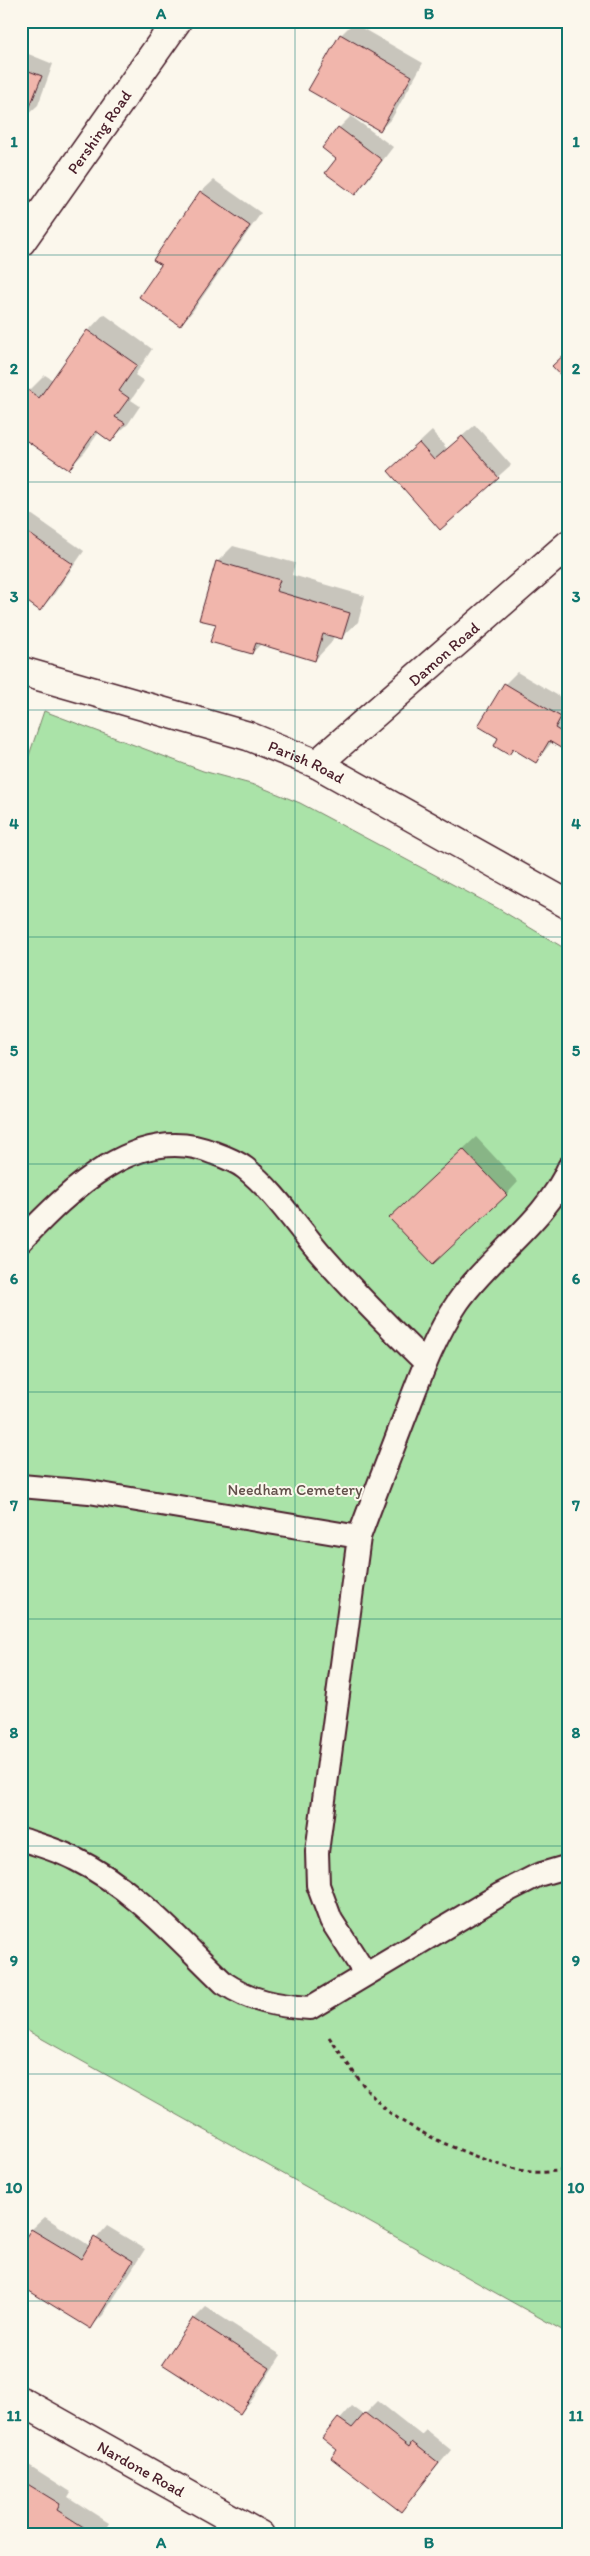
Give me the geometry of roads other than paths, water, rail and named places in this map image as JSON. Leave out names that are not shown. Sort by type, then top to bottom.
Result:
[{"type":"street","name":"Pershing Road","points":[[21,242],[177,21]]},
{"type":"street","name":"Damon Road","points":[[317,764],[569,544]]},
{"type":"street","name":"Parish Road","points":[[21,670],[248,736],[317,764],[569,905]]},
{"type":"street","name":"Nardone Road","points":[[21,2401],[260,2535]]},
{"type":"lane","points":[[21,1241],[94,1174],[125,1156],[150,1148],[174,1144],[201,1147],[235,1162],[256,1178],[321,1255],[394,1332],[426,1362]]},
{"type":"lane","points":[[365,1973],[331,1920],[318,1885],[317,1852],[359,1536],[426,1362],[458,1302],[510,1242],[529,1224],[569,1168]]},
{"type":"lane","points":[[21,1486],[89,1492],[359,1536]]},
{"type":"lane","points":[[21,1839],[73,1858],[113,1881],[133,1896],[224,1983],[239,1993],[259,2002],[310,2008],[365,1973],[502,1894],[538,1875],[569,1866]]},
{"type":"park label","name":"Needham Cemetery","points":[[295,1489]]}]
